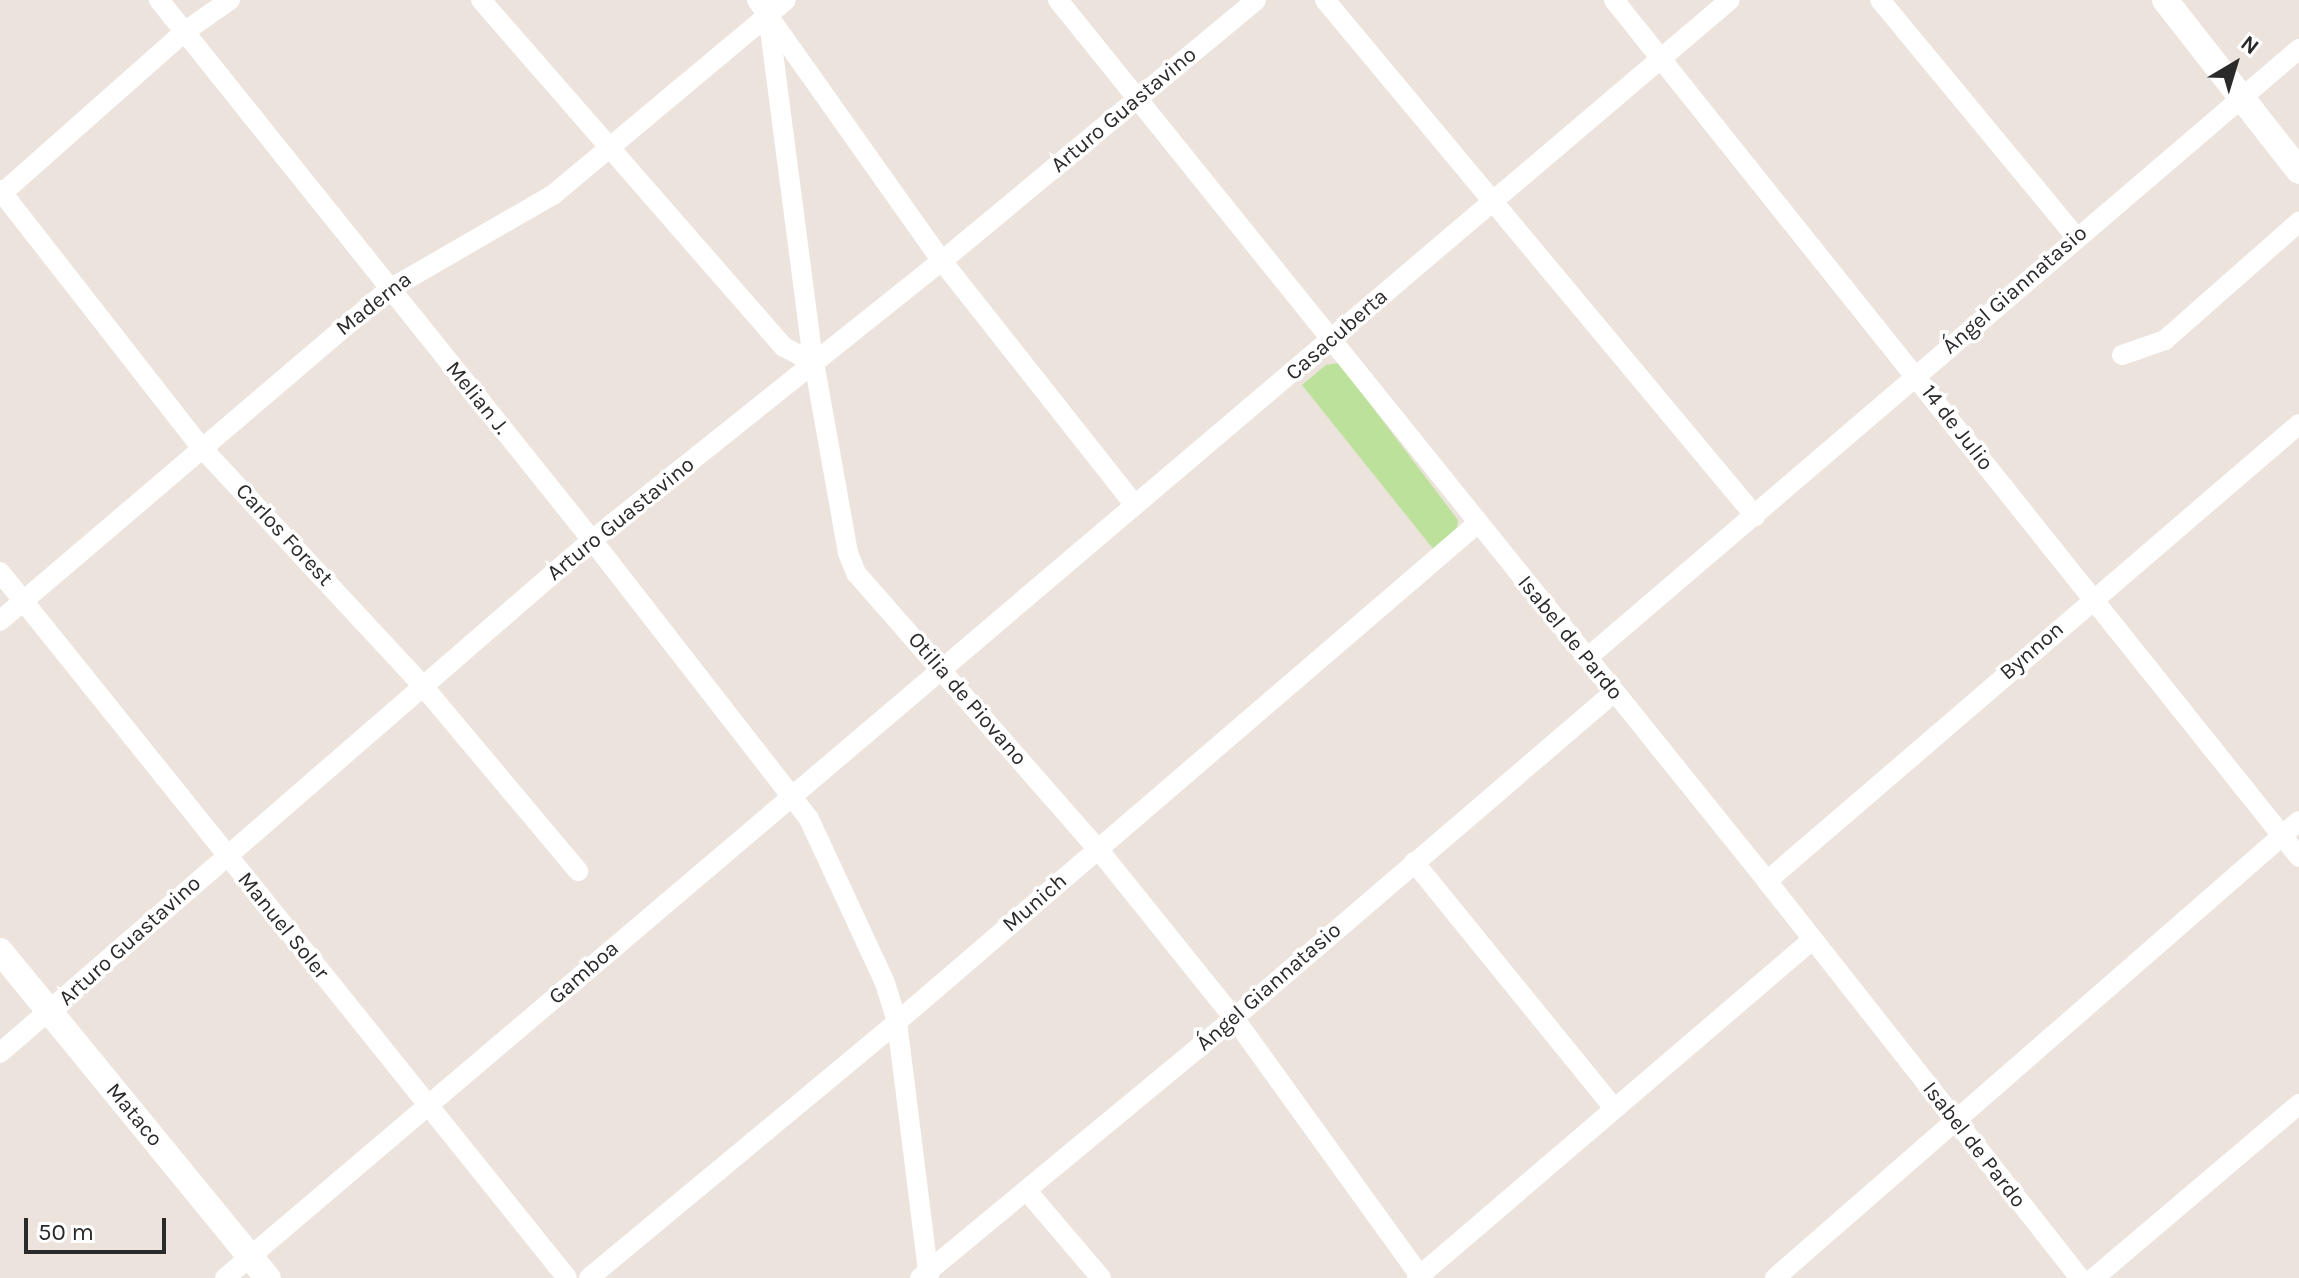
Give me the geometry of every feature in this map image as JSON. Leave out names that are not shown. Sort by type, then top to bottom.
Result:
[{"type":"street","name":"Melian J.","points":[[159,0],[388,290],[592,540],[809,819],[878,970],[897,1022],[926,1276]]},
{"type":"street","points":[[1,192],[184,32],[230,0]]},
{"type":"street","points":[[481,0],[784,347],[814,363]]},
{"type":"street","name":"Maderna","points":[[0,621],[388,290],[417,270],[554,194],[611,148],[763,7],[786,0]]},
{"type":"street","name":"Isabel de Pardo","points":[[1058,0],[1767,881],[2080,1278]]},
{"type":"street","name":"Arturo Guastavino","points":[[0,1053],[50,1013],[225,856],[592,540],[942,261],[1256,0]]},
{"type":"street","points":[[1325,0],[1491,203],[1755,516]]},
{"type":"street","name":"14 de Julio","points":[[1614,0],[2299,857]]},
{"type":"street","name":"Casacuberta","points":[[943,670],[1730,0]]},
{"type":"street","points":[[1880,0],[2076,237]]},
{"type":"street","points":[[2165,0],[2299,171]]},
{"type":"street","points":[[763,7],[942,261],[1135,505]]},
{"type":"street","name":"Otilia de Piovano","points":[[763,7],[814,363],[848,553],[856,573],[1098,849],[1234,1018],[1418,1277]]},
{"type":"street","name":"Ángel Giannatasio","points":[[1587,658],[2299,49]]},
{"type":"street","name":"Carlos Forest","points":[[1,192],[201,447],[422,685],[578,871]]},
{"type":"street","points":[[2122,355],[2165,340],[2299,222]]},
{"type":"street","name":"Bynnon","points":[[1767,881],[2299,424]]},
{"type":"street","name":"Munich","points":[[589,1278],[897,1022],[1478,523]]},
{"type":"street","name":"Manuel Soler","points":[[0,572],[225,856],[430,1105],[567,1278]]},
{"type":"street","name":"Gamboa","points":[[225,1278],[943,670]]},
{"type":"street","name":"Ángel Giannatasio","points":[[926,1276],[1234,1018],[1613,693]]},
{"type":"street","points":[[1775,1278],[2299,821]]},
{"type":"street","points":[[1414,862],[1614,1108]]},
{"type":"street","points":[[1418,1277],[1442,1270],[1614,1108],[1812,940]]},
{"type":"street","name":"Mataco","points":[[0,951],[268,1278]]},
{"type":"street","points":[[2094,1278],[2299,1104]]},
{"type":"street","points":[[1027,1191],[1101,1278]]},
{"type":"green space","points":[[1339,363],[1458,520],[1457,530],[1434,550],[1302,385],[1326,365]]}]
